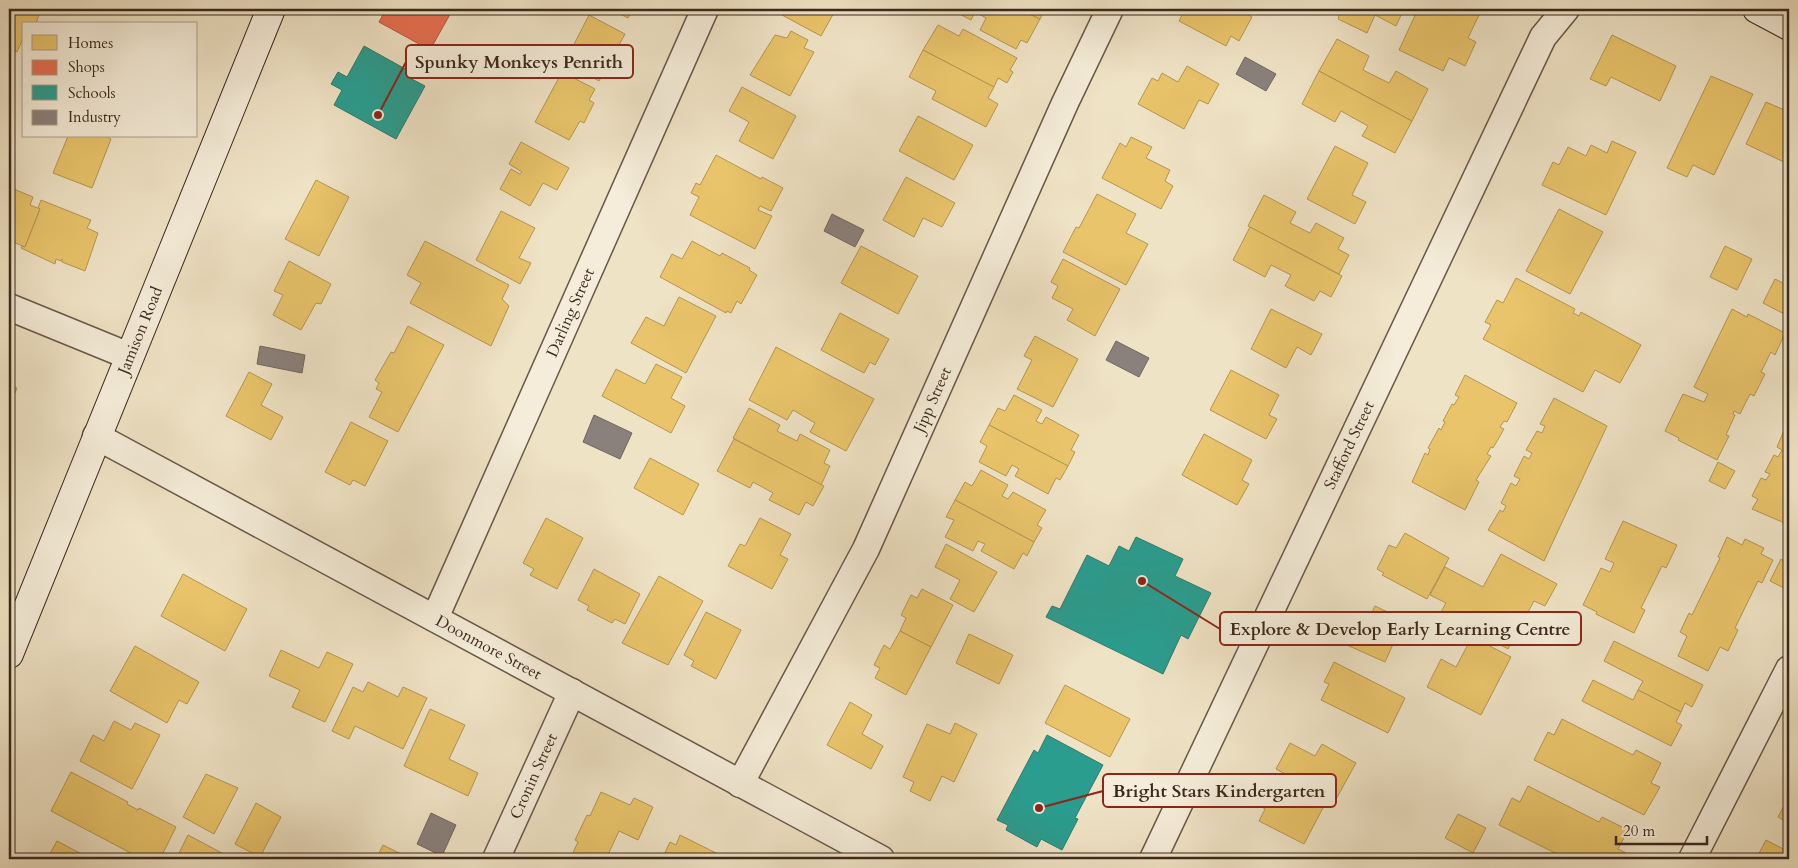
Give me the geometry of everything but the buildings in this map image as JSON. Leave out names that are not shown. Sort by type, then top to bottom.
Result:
[{"type":"main road","name":"Jamison Road","points":[[9,654],[271,9]]},
{"type":"main road","points":[[1757,9],[1789,26]]},
{"type":"street","name":"Darling Street","points":[[435,618],[705,9]]},
{"type":"street","name":"Jipp Street","points":[[740,784],[863,555],[1110,9]]},
{"type":"street","name":"Stafford Street","points":[[1543,37],[1548,9]]},
{"type":"street","name":"Stafford Street","points":[[1152,858],[1543,37],[1566,9]]},
{"type":"street","points":[[9,306],[129,356]]},
{"type":"street","name":"Doonmore Street","points":[[96,436],[881,859]]},
{"type":"street","points":[[1692,859],[1789,669]]},
{"type":"street","name":"Cronin Street","points":[[496,859],[572,692]]},
{"type":"place","name":"Spunky Monkeys Penrith","points":[[378,115]]},
{"type":"place","name":"Explore & Develop Early Learning Centre","points":[[1142,581]]},
{"type":"place","name":"Bright Stars Kindergarten","points":[[1039,808]]}]
